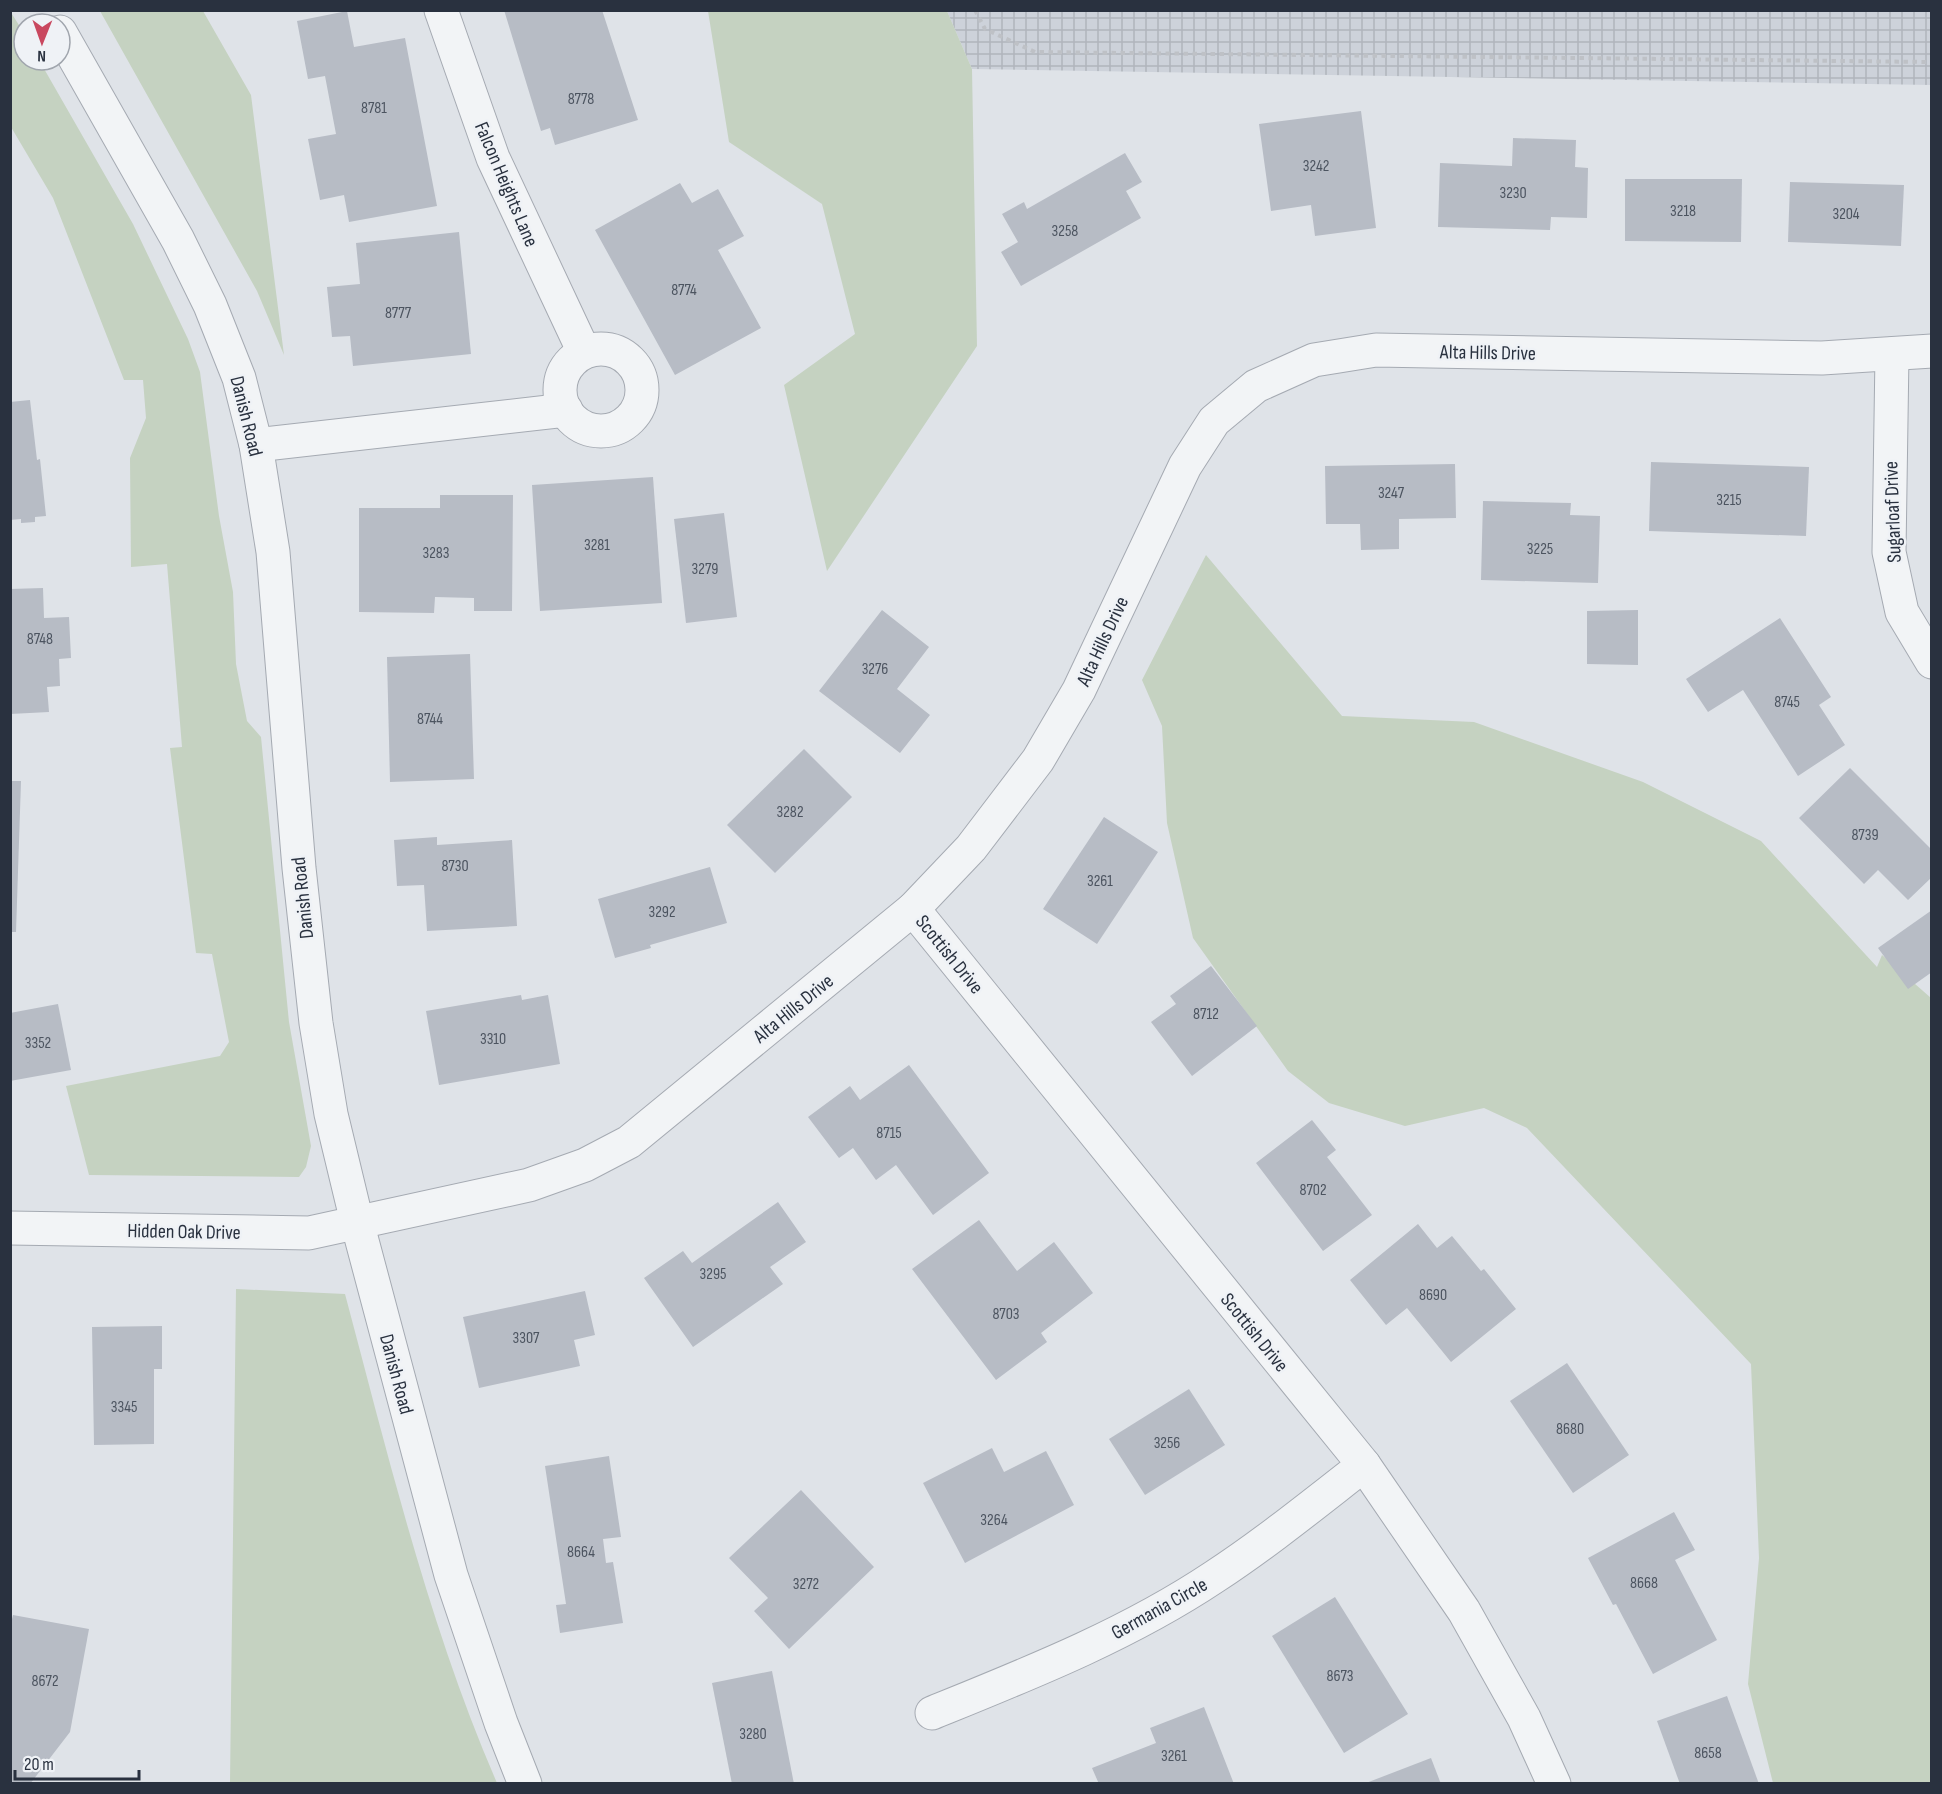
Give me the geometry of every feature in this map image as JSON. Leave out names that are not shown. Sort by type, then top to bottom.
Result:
[{"type":"street","name":"Falcon Heights Lane","points":[[441,10],[493,158],[584,352]]},
{"type":"street","name":"Danish Road","points":[[72,53],[178,240],[210,305],[239,378],[256,445],[273,552],[299,868],[316,1023],[331,1114],[357,1222],[451,1575],[501,1724],[525,1784]]},
{"type":"street","points":[[597,349],[610,350],[622,355],[633,364],[639,375],[642,389],[640,402],[634,414],[624,423],[612,429],[599,430],[574,421],[561,398],[560,384],[564,371],[572,360],[584,352],[597,349]]},
{"type":"street","name":"Alta Hills Drive","points":[[357,1222],[529,1185],[585,1166],[629,1142],[914,909],[971,848],[1038,760],[1079,690],[1185,466],[1214,421],[1256,386],[1314,360],[1376,350],[1822,358],[1932,351]]},
{"type":"street","name":"Sugarloaf Drive","points":[[1892,354],[1889,552],[1902,612],[1932,662]]},
{"type":"street","points":[[256,445],[566,410]]},
{"type":"street","name":"Scottish Drive","points":[[914,909],[1364,1465],[1464,1611],[1524,1718],[1554,1784]]},
{"type":"street","name":"Hidden Oak Drive","points":[[10,1228],[309,1233],[357,1222]]},
{"type":"street","name":"Germania Circle","points":[[932,1713],[1017,1678],[1136,1623],[1214,1577],[1364,1465]]},
{"type":"path","points":[[975,10],[985,29],[1035,52],[1932,62]]},
{"type":"shaded area","points":[[947,11],[1931,11],[1931,85],[972,69]]},
{"type":"green space","points":[[10,11],[12,14],[12,72],[46,72],[133,224],[188,339],[200,372],[219,516],[233,592],[236,664],[247,721],[261,737],[289,1022],[311,1146],[306,1167],[299,1177],[89,1175],[66,1086],[220,1056],[229,1042],[212,954],[196,953],[170,748],[182,747],[167,564],[131,567],[130,458],[146,418],[143,380],[124,380],[53,198],[11,127]]},
{"type":"green space","points":[[100,11],[203,11],[251,95],[284,355],[257,291]]},
{"type":"green space","points":[[708,11],[947,11],[972,69],[977,346],[827,571],[784,385],[855,334],[822,204],[729,142]]},
{"type":"green space","points":[[1206,555],[1342,716],[1474,722],[1643,782],[1761,841],[1877,967],[1882,955],[1931,998],[1931,1783],[1773,1783],[1748,1684],[1759,1558],[1751,1364],[1527,1128],[1484,1108],[1405,1126],[1329,1103],[1288,1071],[1193,938],[1167,823],[1162,726],[1142,680]]},
{"type":"green space","points":[[236,1289],[345,1294],[394,1480],[431,1603],[473,1724],[497,1783],[230,1783]]},
{"type":"building","points":[[504,10],[602,10],[638,120],[555,145],[550,128],[541,131]]},
{"type":"building","points":[[347,11],[354,47],[405,38],[437,206],[349,222],[344,195],[320,200],[308,139],[336,134],[325,76],[308,79],[297,21]]},
{"type":"building","points":[[1361,111],[1376,228],[1315,236],[1311,205],[1271,211],[1259,124]]},
{"type":"building","points":[[1513,138],[1576,140],[1575,167],[1588,168],[1587,218],[1551,217],[1550,230],[1438,227],[1440,163],[1512,166]]},
{"type":"building","points":[[1125,153],[1142,182],[1126,191],[1141,218],[1021,286],[1001,252],[1018,242],[1002,214],[1024,202],[1027,209]]},
{"type":"building","points":[[1625,179],[1742,179],[1741,242],[1625,241]]},
{"type":"building","points":[[1790,182],[1904,185],[1901,246],[1788,242]]},
{"type":"building","points":[[680,183],[692,203],[718,189],[744,236],[718,250],[761,328],[675,375],[595,230]]},
{"type":"building","points":[[459,232],[471,354],[353,366],[350,336],[332,337],[327,287],[360,284],[356,243]]},
{"type":"building","points":[[30,400],[37,460],[40,459],[46,516],[35,517],[35,522],[21,523],[21,519],[10,520],[10,402]]},
{"type":"building","points":[[1651,462],[1809,467],[1806,536],[1649,531]]},
{"type":"building","points":[[1455,464],[1456,518],[1399,519],[1399,549],[1361,550],[1360,524],[1326,524],[1325,466]]},
{"type":"building","points":[[653,477],[662,603],[540,611],[532,485]]},
{"type":"building","points":[[440,495],[513,495],[512,611],[474,611],[474,598],[435,597],[434,613],[359,612],[359,508],[440,508]]},
{"type":"building","points":[[1483,501],[1571,503],[1570,515],[1600,516],[1598,583],[1481,580]]},
{"type":"building","points":[[724,513],[737,617],[686,623],[674,519]]},
{"type":"building","points":[[43,588],[44,618],[69,617],[71,658],[59,659],[60,686],[47,687],[49,712],[10,714],[10,589]]},
{"type":"building","points":[[882,610],[929,647],[897,689],[930,715],[900,753],[819,691]]},
{"type":"building","points":[[1638,610],[1638,665],[1587,664],[1587,611]]},
{"type":"building","points":[[1780,618],[1831,697],[1819,705],[1845,745],[1798,776],[1743,690],[1708,712],[1686,679]]},
{"type":"building","points":[[470,654],[474,779],[390,782],[387,657]]},
{"type":"building","points":[[804,749],[852,797],[775,873],[727,825]]},
{"type":"building","points":[[1850,768],[1932,850],[1932,877],[1908,900],[1878,870],[1864,884],[1799,818]]},
{"type":"building","points":[[10,781],[21,781],[16,932],[10,932]]},
{"type":"building","points":[[1104,817],[1158,852],[1097,944],[1043,909]]},
{"type":"building","points":[[437,837],[437,845],[512,840],[517,926],[427,931],[424,885],[397,886],[394,840]]},
{"type":"building","points":[[710,867],[727,923],[650,945],[651,948],[615,958],[598,899]]},
{"type":"building","points":[[1932,910],[1932,972],[1908,989],[1878,948]]},
{"type":"building","points":[[1211,966],[1257,1026],[1192,1076],[1151,1022],[1176,1004],[1170,996]]},
{"type":"building","points":[[521,995],[522,1000],[548,995],[560,1064],[439,1085],[426,1011]]},
{"type":"building","points":[[58,1004],[71,1070],[10,1081],[10,1013]]},
{"type":"building","points":[[909,1065],[989,1173],[933,1215],[896,1165],[876,1180],[853,1148],[839,1158],[808,1117],[850,1086],[860,1100]]},
{"type":"building","points":[[1312,1120],[1336,1150],[1327,1157],[1372,1215],[1323,1251],[1256,1163]]},
{"type":"building","points":[[778,1202],[806,1242],[770,1267],[783,1284],[693,1347],[644,1278],[683,1251],[692,1263]]},
{"type":"building","points":[[979,1220],[1017,1271],[1054,1242],[1093,1293],[1041,1333],[1047,1342],[996,1380],[912,1269]]},
{"type":"building","points":[[1418,1224],[1437,1248],[1452,1236],[1481,1271],[1484,1269],[1516,1309],[1451,1362],[1407,1308],[1386,1325],[1350,1280]]},
{"type":"building","points":[[585,1291],[595,1335],[574,1340],[580,1366],[479,1388],[463,1317]]},
{"type":"building","points":[[162,1326],[162,1369],[154,1369],[154,1444],[94,1445],[92,1327]]},
{"type":"building","points":[[1567,1363],[1629,1455],[1573,1493],[1510,1401]]},
{"type":"building","points":[[1189,1389],[1225,1445],[1145,1495],[1109,1439]]},
{"type":"building","points":[[992,1448],[1004,1472],[1046,1451],[1074,1505],[965,1563],[923,1483]]},
{"type":"building","points":[[609,1456],[621,1537],[603,1539],[606,1563],[613,1562],[623,1623],[560,1633],[556,1605],[566,1604],[545,1466]]},
{"type":"building","points":[[801,1490],[874,1567],[789,1649],[754,1611],[768,1598],[729,1558]]},
{"type":"building","points":[[1674,1512],[1695,1550],[1675,1560],[1717,1640],[1653,1674],[1616,1604],[1613,1605],[1588,1558]]},
{"type":"building","points":[[1335,1597],[1408,1714],[1344,1753],[1272,1636]]},
{"type":"building","points":[[13,1615],[89,1629],[70,1732],[30,1784],[10,1784],[10,1627]]},
{"type":"building","points":[[772,1671],[794,1784],[732,1784],[712,1683]]},
{"type":"building","points":[[1727,1696],[1759,1784],[1680,1784],[1657,1721]]},
{"type":"building","points":[[1204,1707],[1234,1784],[1099,1784],[1092,1768],[1156,1743],[1150,1728]]},
{"type":"building","points":[[1431,1758],[1441,1784],[1366,1784],[1366,1783]]}]
